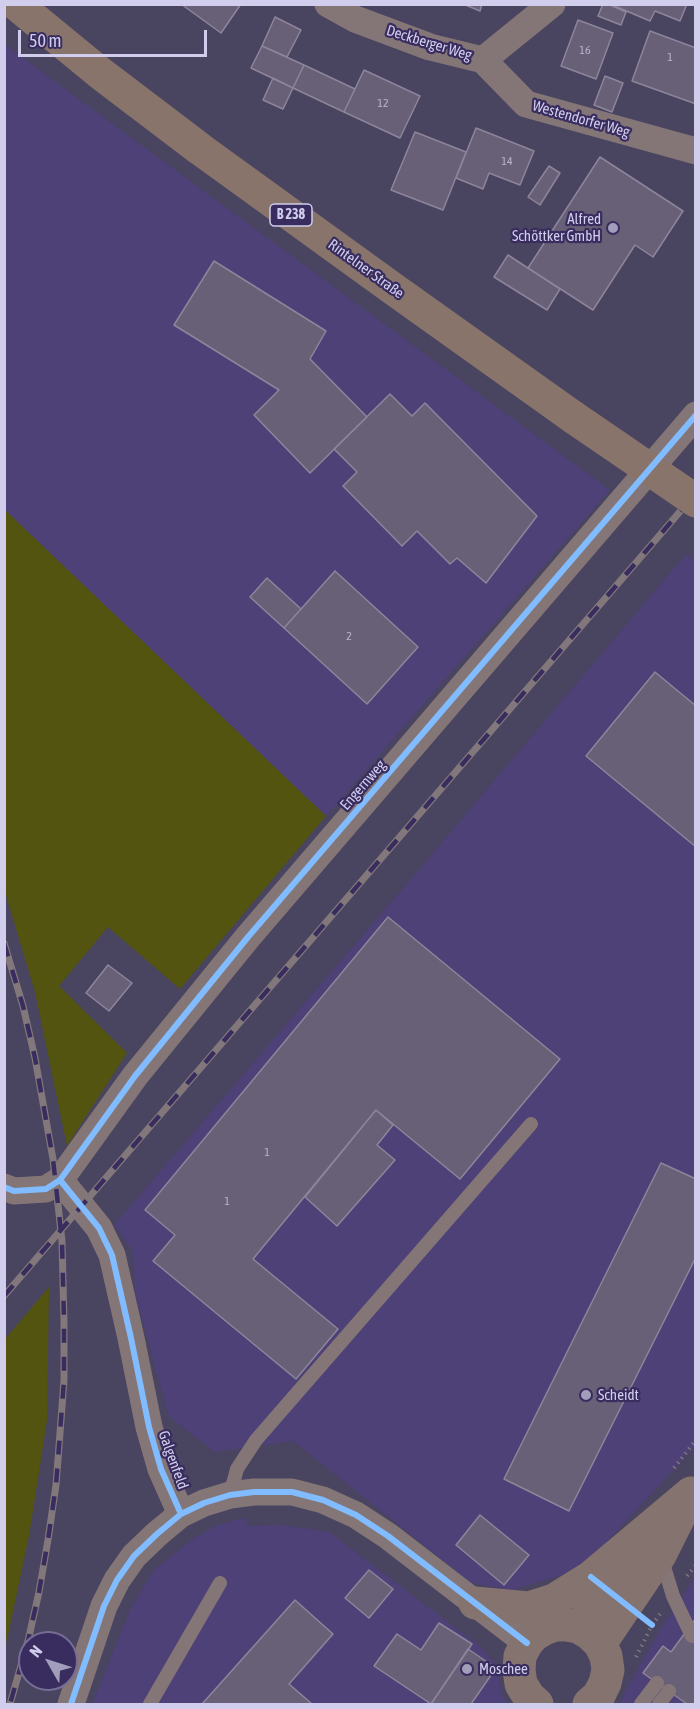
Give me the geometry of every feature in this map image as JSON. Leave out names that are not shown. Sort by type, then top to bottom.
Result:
[{"type":"main road","name":"Rintelner Straße","points":[[16,4],[100,73],[382,282],[696,501]]},
{"type":"main road","points":[[589,1636],[660,1555],[693,1490]]},
{"type":"main road","points":[[474,1604],[529,1608],[554,1600],[591,1577],[693,1490]]},
{"type":"main road","points":[[589,1636],[693,1490]]},
{"type":"main road","points":[[529,1702],[521,1684],[520,1656],[534,1635],[555,1625],[566,1624],[589,1636],[606,1656],[608,1670],[605,1683],[599,1695],[590,1704]]},
{"type":"street","name":"Deckberger Weg","points":[[328,4],[355,19],[430,47],[483,60],[552,4]]},
{"type":"street","name":"Westendorfer Weg","points":[[483,60],[526,104],[696,151]]},
{"type":"street","name":"Engernweg","points":[[60,1180],[135,1076],[248,937],[696,415]]},
{"type":"street","points":[[4,1187],[14,1191],[46,1190],[60,1180]]},
{"type":"street","name":"Galgenfeld","points":[[60,1180],[99,1228],[112,1255],[149,1427],[161,1469],[181,1514],[204,1503],[230,1495],[254,1492],[292,1492],[323,1500],[356,1515],[388,1536],[527,1643]]},
{"type":"street","points":[[71,1704],[104,1606],[117,1580],[134,1556],[181,1514]]},
{"type":"lane","points":[[230,1495],[237,1469],[256,1440],[531,1124]]},
{"type":"lane","points":[[660,1555],[673,1596],[692,1636]]},
{"type":"lane","points":[[150,1704],[220,1583]]},
{"type":"lane","points":[[641,1704],[657,1683]]},
{"type":"lane","points":[[659,1704],[669,1691]]},
{"type":"shaded area","points":[[4,44],[610,490],[326,816],[5,510]]},
{"type":"shaded area","points":[[5,510],[326,816],[180,989],[108,927],[59,986],[127,1053],[67,1146],[35,992],[5,892]]},
{"type":"shaded area","points":[[686,554],[695,561],[695,1446],[597,1553],[563,1575],[511,1590],[471,1583],[293,1441],[215,1452],[169,1417],[136,1297],[132,1250],[114,1225]]},
{"type":"shaded area","points":[[49,1287],[47,1420],[29,1536],[5,1649],[5,1339]]},
{"type":"shaded area","points":[[245,1517],[248,1526],[282,1525],[329,1532],[481,1647],[498,1667],[501,1693],[508,1704],[92,1704],[131,1608],[154,1570],[190,1541],[215,1526]]},
{"type":"shaded area","points":[[695,1577],[695,1704],[620,1704],[659,1631]]},
{"type":"building","points":[[181,4],[241,4],[221,33]]},
{"type":"building","points":[[463,4],[482,4],[480,11]]},
{"type":"building","points":[[603,4],[626,12],[621,25],[598,16]]},
{"type":"building","points":[[610,4],[687,4],[680,21],[655,11],[650,21]]},
{"type":"building","points":[[275,17],[301,30],[287,57],[262,46]]},
{"type":"building","points":[[578,20],[613,33],[596,79],[561,66]]},
{"type":"building","points":[[650,31],[696,48],[696,104],[632,81]]},
{"type":"building","points":[[262,46],[304,65],[293,88],[251,68]]},
{"type":"building","points":[[304,65],[355,89],[344,112],[293,88]]},
{"type":"building","points":[[364,70],[420,96],[400,138],[344,112]]},
{"type":"building","points":[[605,76],[623,83],[612,112],[594,105]]},
{"type":"building","points":[[273,78],[293,88],[283,109],[263,100]]},
{"type":"building","points":[[476,128],[534,151],[520,185],[489,173],[483,189],[456,178]]},
{"type":"building","points":[[415,132],[466,152],[443,210],[391,190]]},
{"type":"building","name":"Alfred Schöttker GmbH","points":[[600,157],[683,211],[653,257],[635,245],[593,310],[528,268]]},
{"type":"building","points":[[549,166],[560,173],[540,205],[528,197]]},
{"type":"building","points":[[508,255],[560,289],[547,310],[494,277]]},
{"type":"building","points":[[214,261],[326,331],[310,359],[367,417],[310,473],[254,415],[279,390],[174,325]]},
{"type":"building","points":[[390,394],[412,416],[425,403],[537,516],[486,583],[457,558],[450,564],[417,531],[402,546],[343,486],[357,472],[334,449]]},
{"type":"building","points":[[335,571],[418,647],[367,704],[284,628]]},
{"type":"building","points":[[267,578],[301,609],[284,628],[250,597]]},
{"type":"building","points":[[655,672],[696,706],[696,847],[586,756]]},
{"type":"building","points":[[388,917],[560,1059],[460,1179],[376,1110],[253,1259],[338,1329],[296,1379],[153,1261],[175,1235],[145,1210]]},
{"type":"building","points":[[108,965],[132,983],[109,1011],[86,993]]},
{"type":"building","points":[[376,1110],[393,1125],[377,1145],[395,1160],[337,1226],[305,1197]]},
{"type":"building","name":"Scheidt","points":[[661,1163],[696,1179],[696,1257],[569,1511],[504,1479]]},
{"type":"building","points":[[480,1515],[529,1555],[504,1585],[456,1545]]},
{"type":"building","points":[[369,1570],[393,1589],[369,1618],[345,1598]]},
{"type":"building","points":[[295,1600],[333,1634],[289,1684],[312,1704],[202,1704]]},
{"type":"building","points":[[696,1618],[696,1704],[687,1704],[643,1673],[663,1646],[671,1652]]},
{"type":"building","points":[[439,1623],[472,1644],[431,1704],[374,1666],[397,1634],[421,1650]]},
{"type":"building","points":[[468,1649],[496,1668],[471,1704],[431,1704]]},
{"type":"railway","points":[[4,1296],[696,493]]},
{"type":"railway","points":[[4,943],[23,1006],[35,1058],[53,1159],[62,1241],[64,1321],[64,1380],[56,1485],[39,1592],[10,1704]]},
{"type":"cycle path","points":[[4,1187],[14,1191],[46,1189],[60,1180],[135,1076],[248,937],[696,415]]},
{"type":"cycle path","points":[[60,1180],[99,1228],[112,1255],[149,1427],[161,1469],[181,1514]]},
{"type":"cycle path","points":[[71,1704],[104,1606],[117,1580],[134,1556],[181,1514],[204,1503],[230,1495],[254,1492],[292,1492],[323,1500],[356,1515],[388,1536],[527,1643]]},
{"type":"cycle path","points":[[591,1577],[652,1625]]},
{"type":"place","name":"Alfred Schöttker GmbH","points":[[613,228]]},
{"type":"place","name":"Scheidt","points":[[586,1395]]},
{"type":"place","name":"Moschee","points":[[467,1669]]}]
